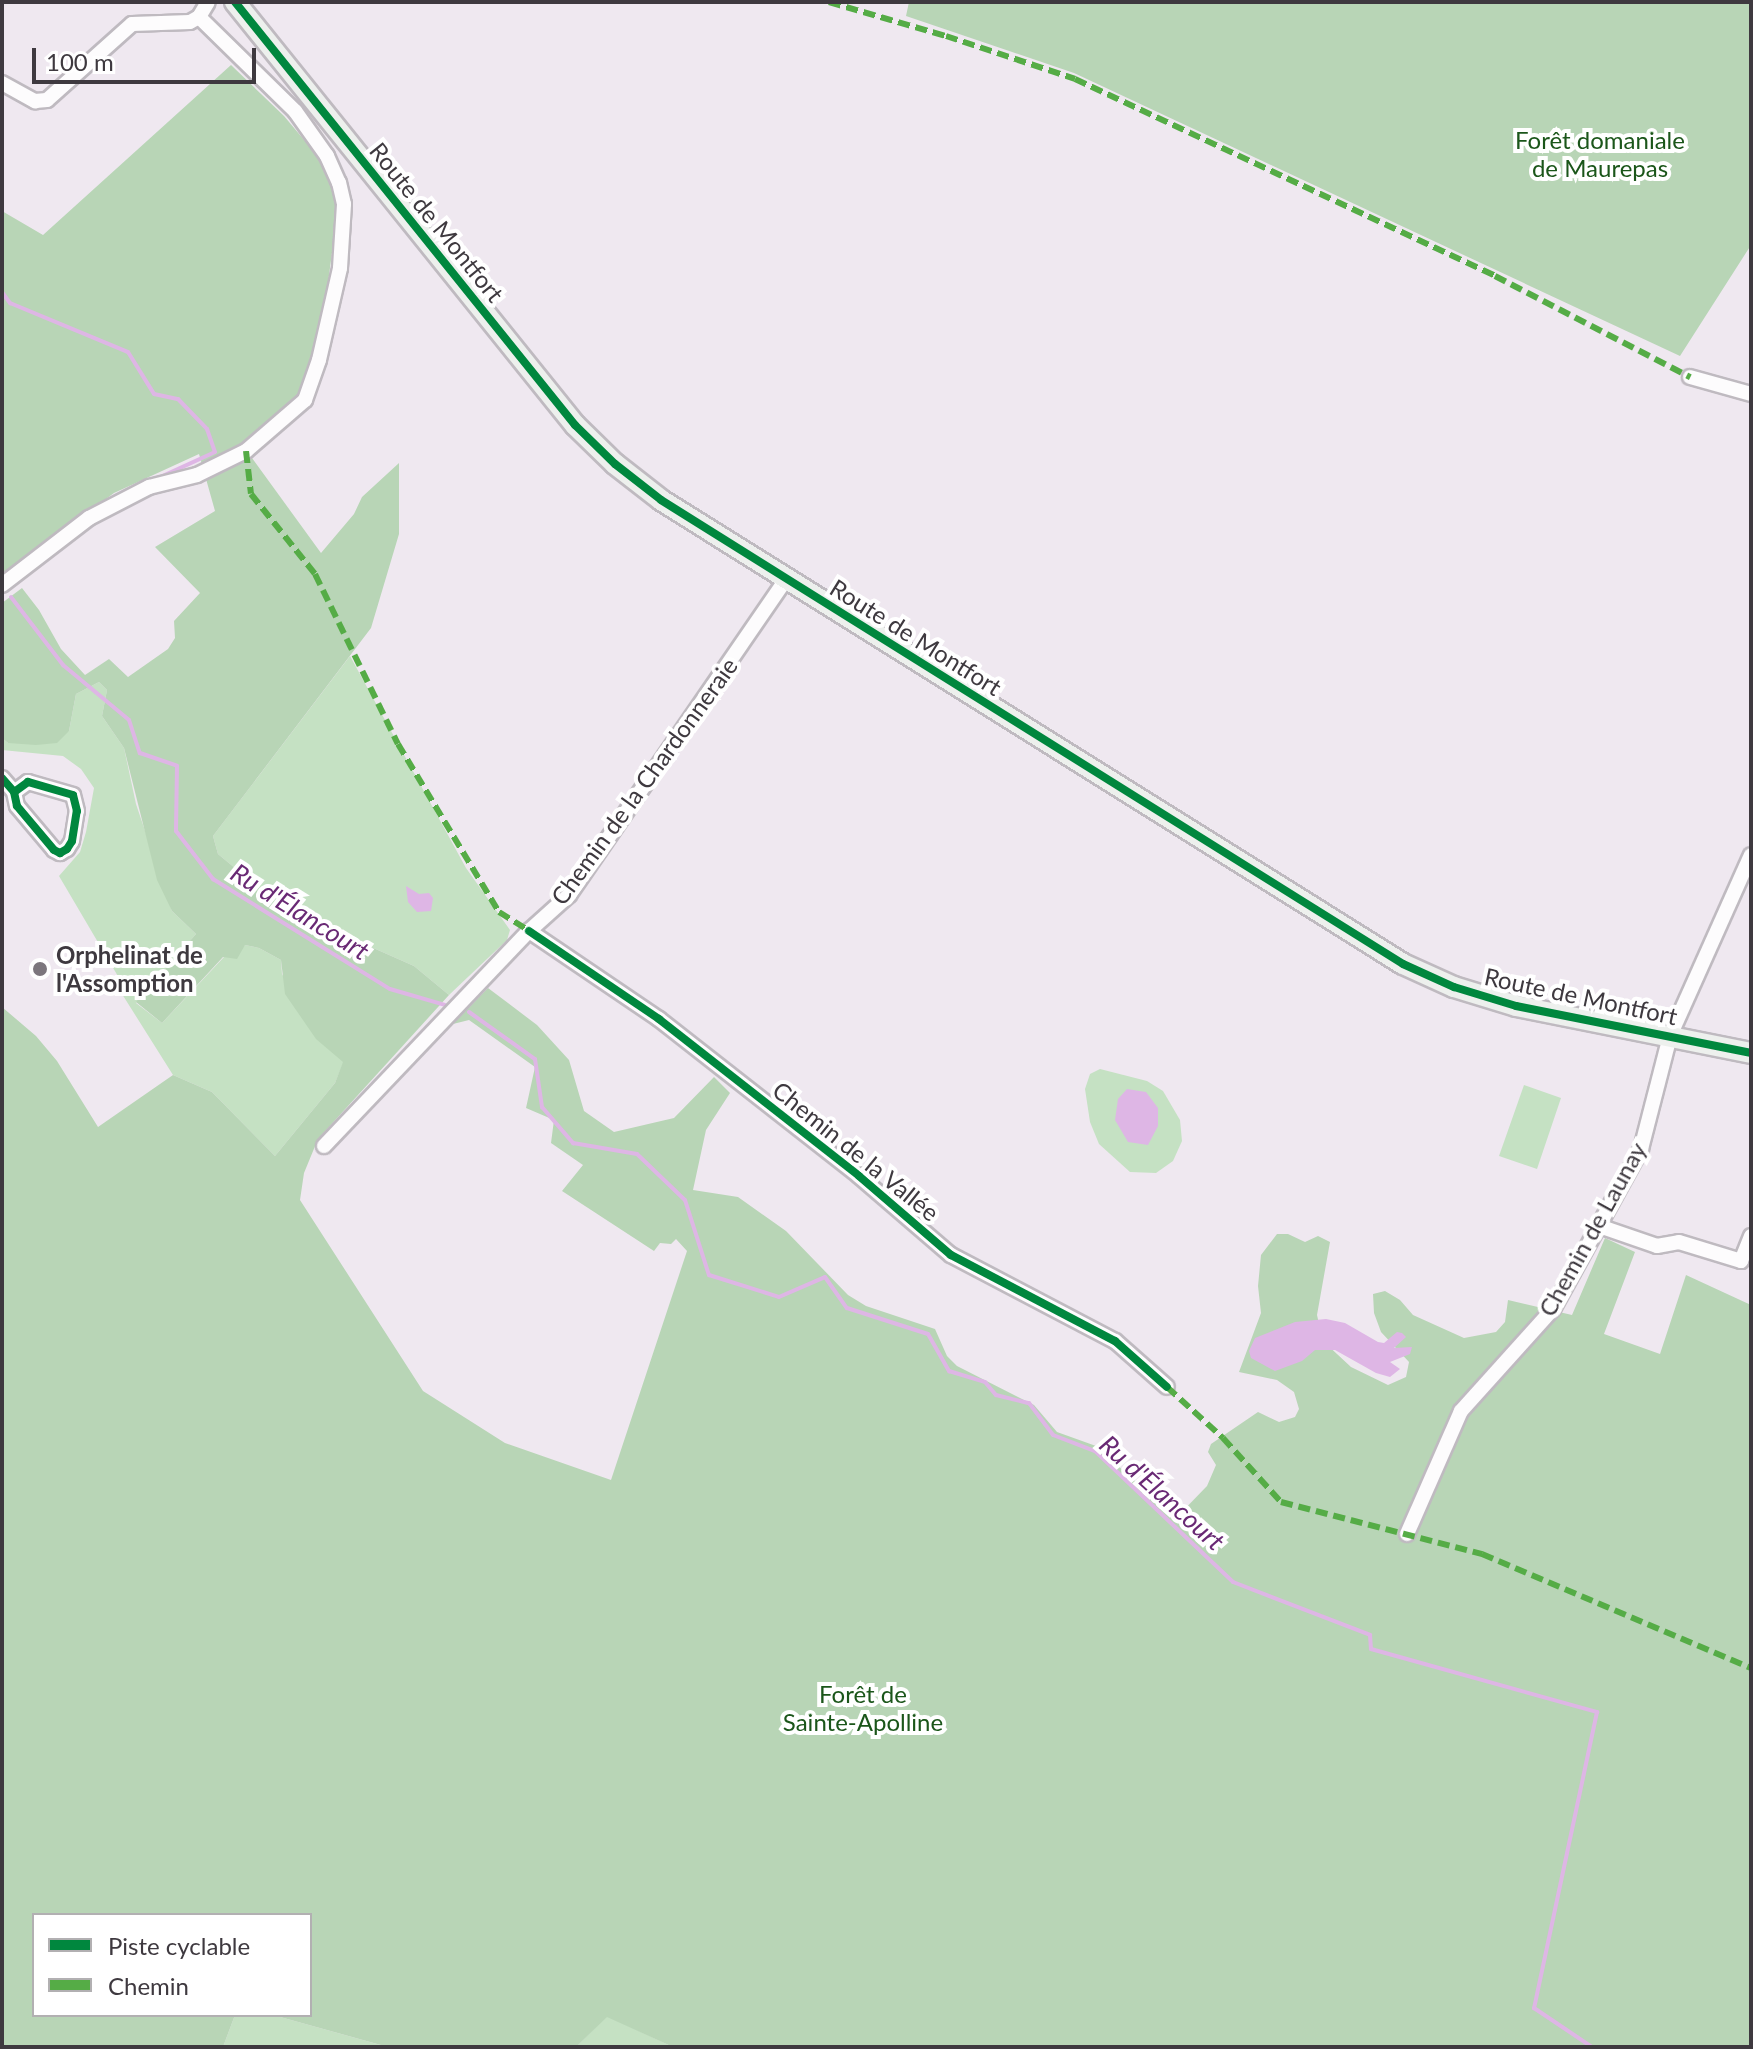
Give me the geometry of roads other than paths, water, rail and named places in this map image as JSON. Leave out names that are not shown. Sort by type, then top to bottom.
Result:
[{"type":"street","points":[[2,83],[35,101],[47,100],[132,24],[190,22],[199,17],[208,2]]},
{"type":"street","name":"Route de Montfort","points":[[235,2],[575,425],[615,464],[661,500],[1403,964],[1454,987],[1516,1006],[1751,1053]]},
{"type":"street","points":[[2,585],[89,518],[149,487],[197,475],[246,451],[305,400],[328,325],[344,234],[344,204],[327,156],[295,111],[199,17]]},
{"type":"street","points":[[1690,377],[1751,394]]},
{"type":"street","name":"Chemin de la Chardonneraie","points":[[324,1146],[529,931],[569,895],[786,579]]},
{"type":"street","points":[[2,778],[14,792],[17,806],[54,850],[60,853],[67,849],[77,811],[73,795],[28,782],[14,792]]},
{"type":"street","name":"Chemin de Launay","points":[[1407,1534],[1461,1411],[1553,1309],[1641,1149],[1670,1036],[1751,855]]},
{"type":"street","name":"Chemin de la Vallée","points":[[529,931],[659,1019],[859,1176],[951,1255],[1115,1341],[1167,1387]]},
{"type":"street","points":[[1599,1226],[1657,1246],[1679,1242],[1741,1261],[1751,1236]]},
{"type":"waterway","name":"Ru d'Élancourt","points":[[2,292],[10,303],[128,352],[154,394],[178,399],[207,429],[215,452],[156,479]]},
{"type":"waterway","name":"Ru d'Élancourt","points":[[11,597],[63,665],[129,720],[140,753],[177,766],[176,831],[213,879],[390,989],[445,1005]]},
{"type":"waterway","name":"Ru d'Élancourt","points":[[469,1012],[535,1059],[542,1107],[573,1143],[637,1154],[685,1200],[709,1275],[779,1297],[825,1277],[847,1308],[928,1334],[949,1371],[985,1382],[996,1395],[1029,1403],[1053,1435],[1095,1451],[1233,1582],[1370,1635],[1371,1649],[1597,1712],[1534,2008],[1592,2047]]},
{"type":"place","name":"Orphelinat de l'Assomption","points":[[40,969]]},
{"type":"park label","name":"Forêt domaniale de Maurepas","points":[[1600,154]]},
{"type":"park label","name":"Forêt de Sainte-Apolline","points":[[863,1708]]}]
